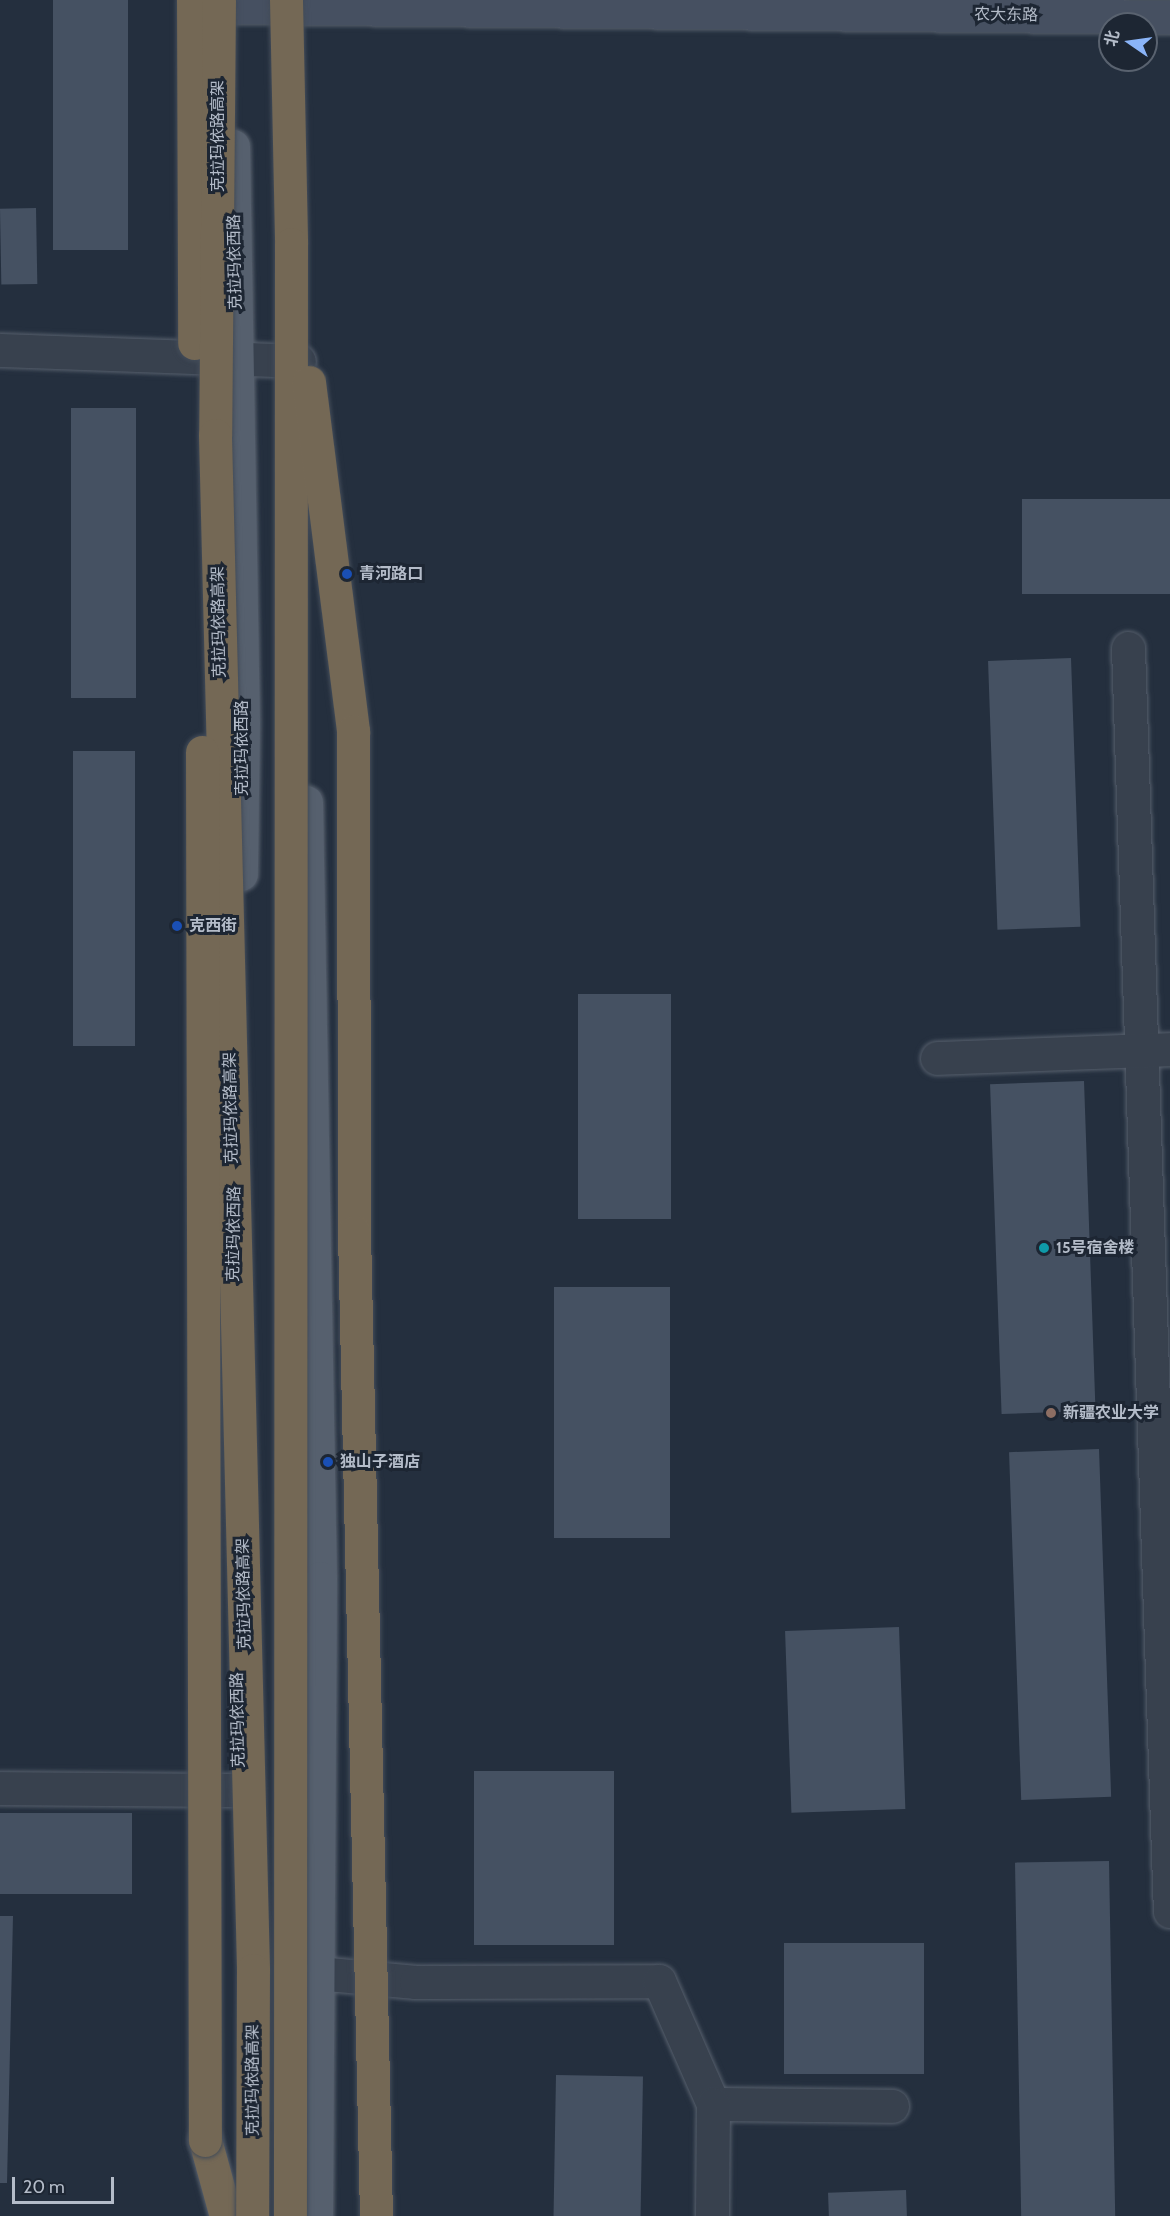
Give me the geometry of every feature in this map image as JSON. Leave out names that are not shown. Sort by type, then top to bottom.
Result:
[{"type":"highway","points":[[193,0],[200,802],[205,2140],[226,2216]]},
{"type":"highway","name":"克拉玛依路高架","points":[[226,2],[214,435],[253,1970],[253,2216]]},
{"type":"highway","points":[[290,2216],[291,244],[294,2]]},
{"type":"highway","points":[[291,244],[352,731],[354,1232],[376,2216]]},
{"type":"highway","points":[[200,802],[214,435]]},
{"type":"main road","name":"农大东路","points":[[226,2],[1170,17]]},
{"type":"main road","name":"克拉玛依西路","points":[[226,2],[237,358],[243,723],[232,1342],[239,1790],[253,2216]]},
{"type":"main road","points":[[294,2],[320,1578],[316,2216]]},
{"type":"street","points":[[0,350],[299,361]]},
{"type":"street","points":[[1128,648],[1155,1050],[1170,1911]]},
{"type":"street","points":[[937,1058],[1155,1050]]},
{"type":"street","points":[[0,1788],[239,1790]]},
{"type":"street","points":[[317,1973],[416,1982],[659,1981],[713,2104],[712,2216]]},
{"type":"street","points":[[713,2104],[892,2106]]},
{"type":"building","points":[[53,0],[128,0],[128,250],[53,250]]},
{"type":"building","points":[[36,208],[37,284],[1,285],[0,209]]},
{"type":"building","points":[[71,408],[136,408],[136,698],[71,698]]},
{"type":"building","points":[[1022,499],[1170,499],[1170,594],[1022,594]]},
{"type":"building","points":[[1071,658],[1080,927],[997,930],[988,661]]},
{"type":"building","points":[[73,751],[135,751],[135,1046],[73,1046]]},
{"type":"building","points":[[578,994],[671,994],[671,1219],[578,1219]]},
{"type":"building","name":"15号宿舍楼","points":[[1084,1081],[1096,1411],[1002,1414],[990,1084]]},
{"type":"building","points":[[554,1287],[670,1287],[670,1538],[554,1538]]},
{"type":"building","points":[[1099,1449],[1111,1797],[1021,1800],[1009,1452]]},
{"type":"building","points":[[899,1627],[905,1809],[791,1813],[785,1631]]},
{"type":"building","points":[[474,1771],[614,1771],[614,1945],[474,1945]]},
{"type":"building","points":[[0,1813],[132,1813],[132,1894],[0,1894]]},
{"type":"building","points":[[1109,1861],[1115,2216],[1021,2216],[1015,1863]]},
{"type":"building","points":[[0,1916],[13,1916],[7,2183],[0,2183]]},
{"type":"building","points":[[784,1943],[924,1943],[924,2074],[784,2074]]},
{"type":"building","points":[[556,2075],[643,2077],[641,2216],[554,2216]]},
{"type":"building","points":[[906,2190],[907,2216],[829,2216],[828,2193]]},
{"type":"place","name":"青河路口","points":[[347,574]]},
{"type":"place","name":"克西街","points":[[177,926]]},
{"type":"place","name":"15号宿舍楼","points":[[1044,1248]]},
{"type":"place","name":"新疆农业大学","points":[[1051,1413]]},
{"type":"place","name":"独山子酒店","points":[[328,1462]]}]
